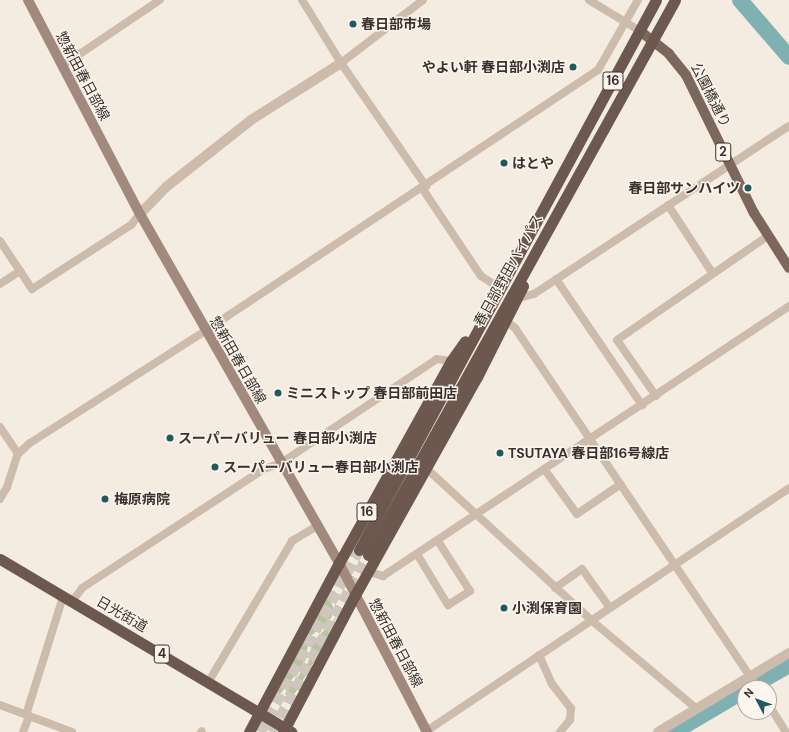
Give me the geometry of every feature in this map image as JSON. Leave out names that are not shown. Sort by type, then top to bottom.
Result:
[{"type":"highway","name":"春日部野田バイパス","points":[[656,0],[498,294],[363,552],[675,0]]},
{"type":"highway","name":"16","points":[[286,731],[355,595],[427,468],[516,300],[563,200]]},
{"type":"highway","name":"16","points":[[249,732],[338,563],[451,361],[498,294]]},
{"type":"highway","name":"日光街道","points":[[0,559],[67,600],[259,712],[286,731]]},
{"type":"main road","name":"惣新田春日部線","points":[[28,0],[140,214],[338,563],[426,731]]},
{"type":"main road","name":"公園橋通り","points":[[640,31],[653,40],[679,64],[686,75],[729,164],[768,236],[789,268]]},
{"type":"street","points":[[62,66],[160,0]]},
{"type":"street","points":[[302,0],[341,63],[424,187],[481,276],[498,294]]},
{"type":"street","points":[[0,241],[32,289],[131,225],[166,187],[251,120],[341,63],[423,0]]},
{"type":"street","points":[[589,0],[640,31]]},
{"type":"street","points":[[0,499],[7,487],[18,454],[30,443],[205,331],[424,187],[598,70],[638,0]]},
{"type":"street","points":[[516,300],[534,294],[668,204],[789,126]]},
{"type":"street","points":[[668,204],[713,274]]},
{"type":"street","points":[[656,396],[617,340],[768,236]]},
{"type":"street","points":[[0,284],[20,271]]},
{"type":"street","points":[[556,279],[642,405]]},
{"type":"street","points":[[369,572],[383,576],[476,516],[789,306]]},
{"type":"street","points":[[505,320],[515,328],[591,439],[674,565],[752,678]]},
{"type":"street","points":[[23,732],[67,600],[82,588],[264,469],[281,463],[438,359],[451,361]]},
{"type":"street","points":[[0,427],[18,454]]},
{"type":"street","points":[[427,468],[476,516],[591,620],[697,709]]},
{"type":"street","points":[[545,470],[577,514],[621,484]]},
{"type":"street","points":[[426,731],[789,488]]},
{"type":"street","points":[[209,682],[292,541],[317,526]]},
{"type":"street","points":[[417,554],[448,605],[470,591],[438,541]]},
{"type":"street","points":[[556,588],[582,569],[610,608]]},
{"type":"street","points":[[658,732],[752,678],[789,653]]},
{"type":"street","points":[[539,655],[552,684],[571,708],[570,720],[560,732]]},
{"type":"street","points":[[0,705],[72,732]]},
{"type":"street","points":[[777,718],[786,732]]},
{"type":"green space","points":[[329,595],[334,610],[331,618],[311,636],[302,667],[280,694],[274,691]]},
{"type":"green space","points":[[337,615],[328,638],[291,700],[285,694],[308,663],[313,641],[332,623]]},
{"type":"waterway","points":[[740,0],[789,57]]},
{"type":"waterway","points":[[763,680],[789,665]]},
{"type":"waterway","points":[[674,732],[737,695]]},
{"type":"tunnel","points":[[260,732],[359,550]]},
{"type":"tunnel","points":[[272,732],[368,555]]},
{"type":"place","name":"春日部市場","points":[[353,24]]},
{"type":"place","name":"やよい軒 春日部小渕店","points":[[573,67]]},
{"type":"place","name":"はとや","points":[[504,163]]},
{"type":"place","name":"春日部サンハイツ","points":[[748,188]]},
{"type":"place","name":"ミニストップ 春日部前田店","points":[[278,393]]},
{"type":"place","name":"スーパーバリュー 春日部小渕店","points":[[170,438]]},
{"type":"place","name":"TSUTAYA 春日部16号線店","points":[[500,453]]},
{"type":"place","name":"スーパーバリュー春日部小渕店","points":[[215,467]]},
{"type":"place","name":"梅原病院","points":[[105,499]]},
{"type":"place","name":"小渕保育園","points":[[504,608]]}]
